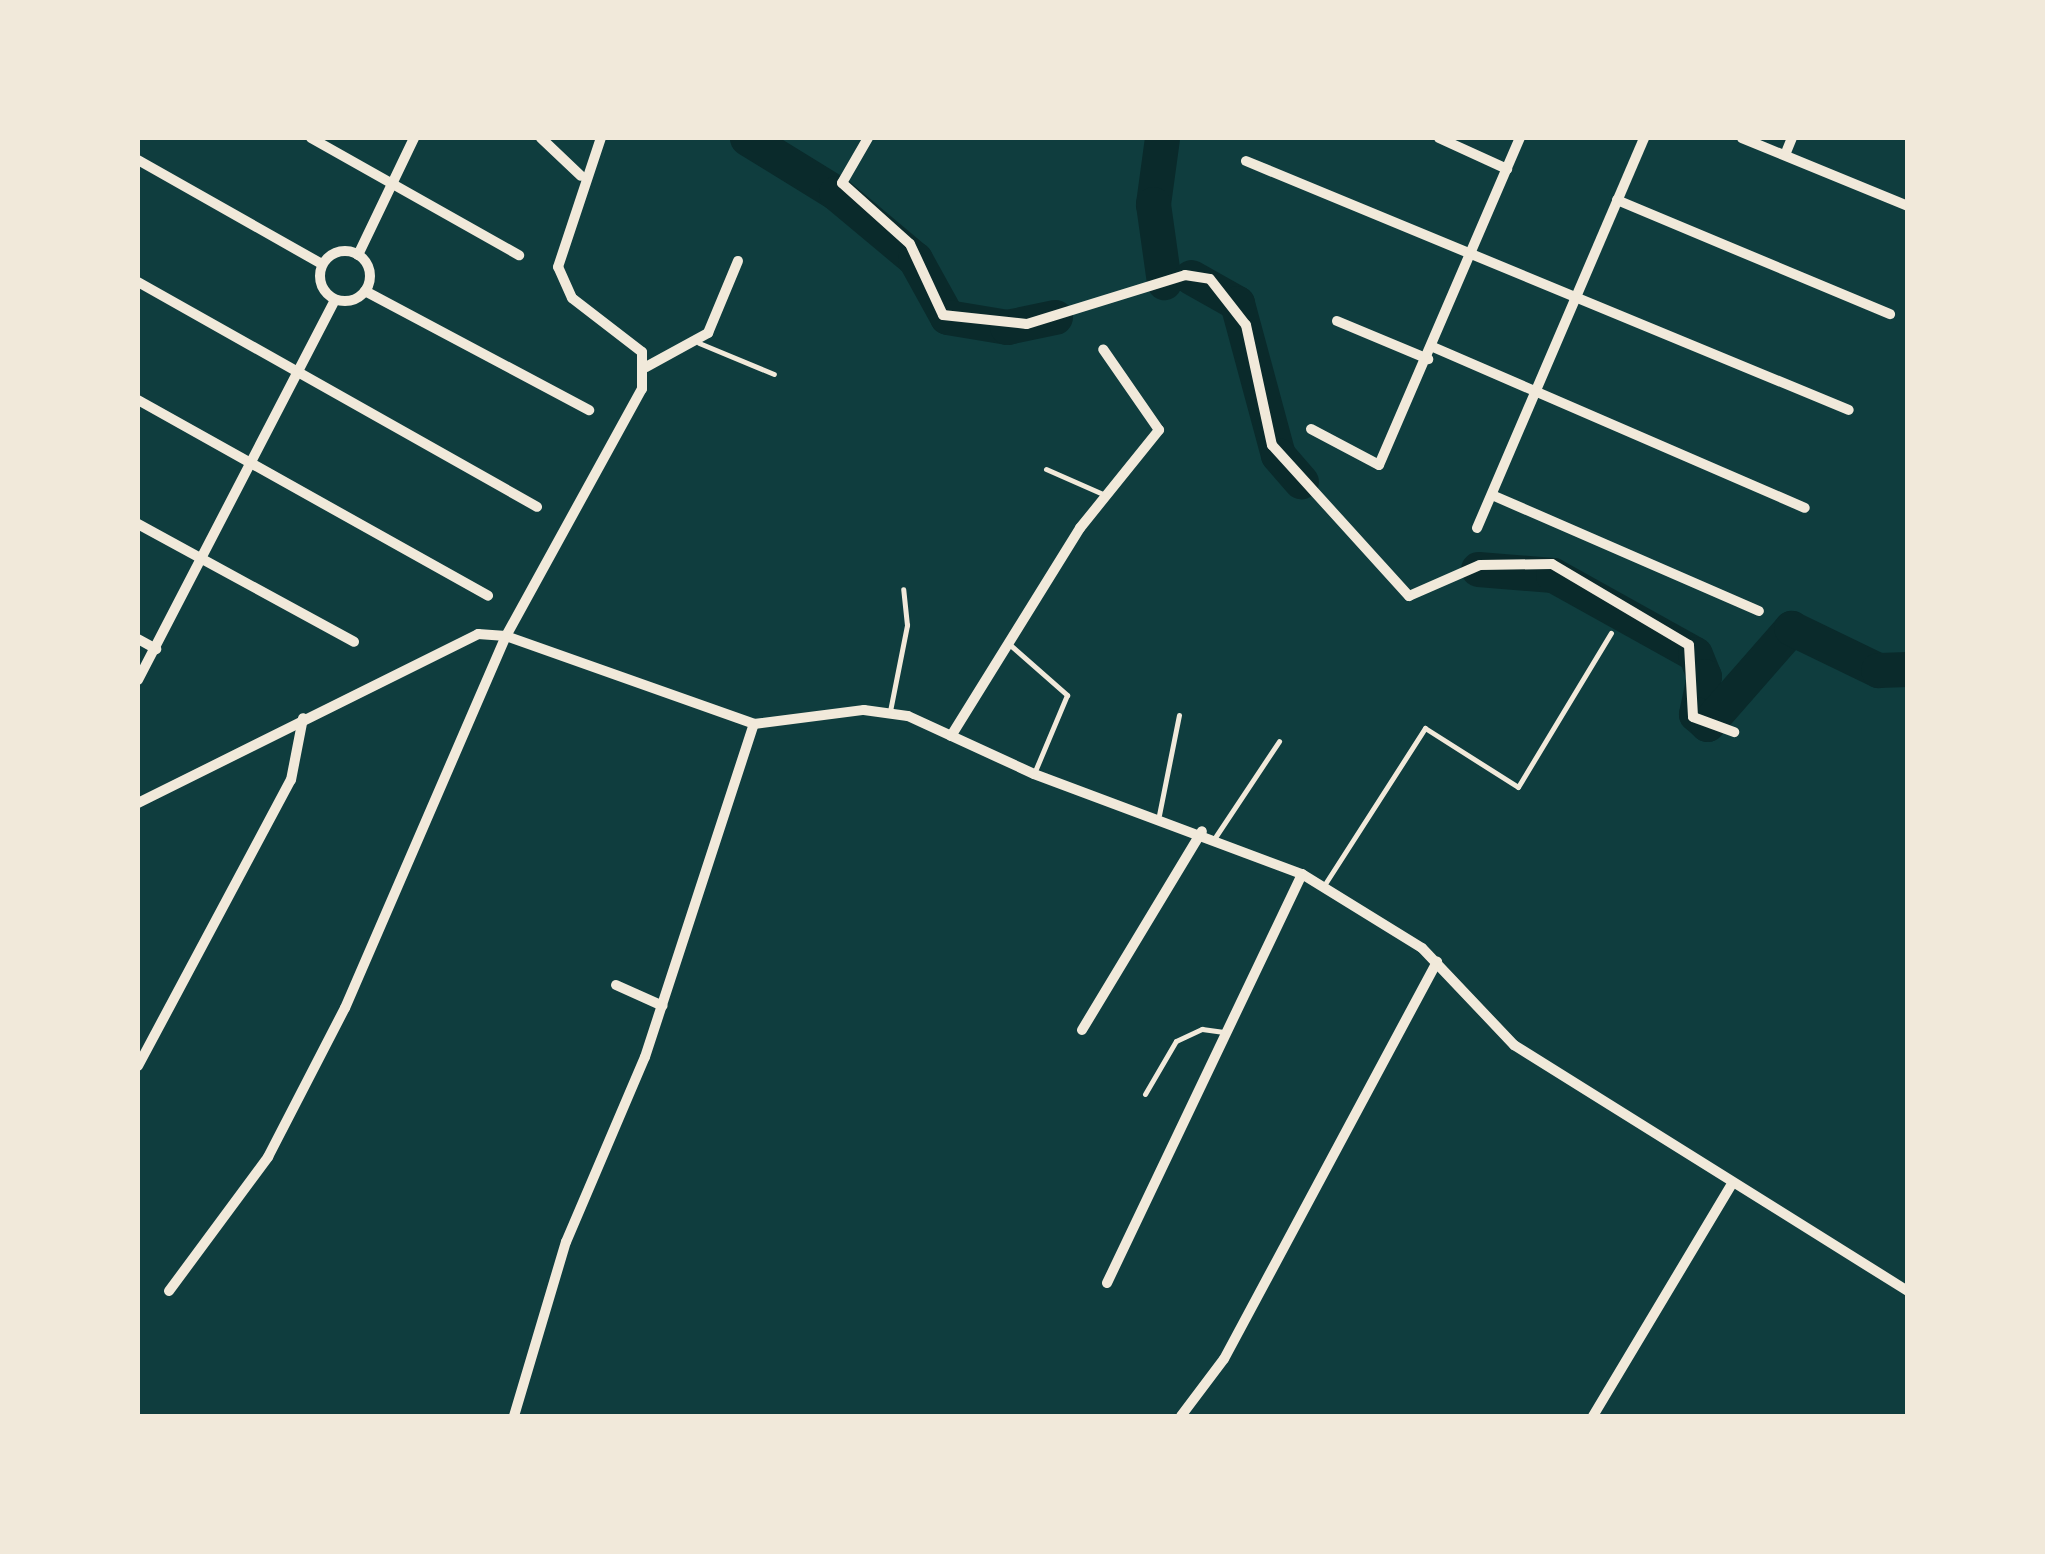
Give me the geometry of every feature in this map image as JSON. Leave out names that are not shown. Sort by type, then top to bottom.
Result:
[{"type":"street","points":[[311,138],[519,256]]},
{"type":"street","points":[[358,255],[414,138]]},
{"type":"street","points":[[540,138],[582,176]]},
{"type":"street","points":[[168,1291],[276,1141],[345,1008],[506,636],[634,411],[646,367],[634,341],[562,283],[561,246],[582,176],[601,138]]},
{"type":"street","points":[[868,138],[842,183],[910,244],[943,315],[1027,324],[1185,275],[1210,279],[1246,324],[1272,444],[1410,596],[1480,564],[1552,564],[1690,646],[1693,716],[1734,732]]},
{"type":"street","points":[[1439,138],[1507,169]]},
{"type":"street","points":[[1311,429],[1379,464],[1428,359],[1520,138]]},
{"type":"street","points":[[1477,528],[1644,138]]},
{"type":"street","points":[[1742,138],[1908,206]]},
{"type":"street","points":[[1785,155],[1792,138]]},
{"type":"street","points":[[138,160],[322,264]]},
{"type":"street","points":[[1246,161],[1849,410]]},
{"type":"street","points":[[1617,200],[1890,314]]},
{"type":"street","points":[[335,300],[323,289],[322,264],[334,253],[358,255],[368,268],[365,291]]},
{"type":"street","points":[[646,367],[699,342],[738,261]]},
{"type":"street","points":[[138,282],[537,507]]},
{"type":"street","points":[[138,680],[256,466],[335,300],[365,291],[588,410]]},
{"type":"street","points":[[1337,321],[1428,359]]},
{"type":"street","points":[[1433,347],[1805,508]]},
{"type":"street","points":[[952,736],[1106,495],[1161,424],[1104,348]]},
{"type":"street","points":[[138,400],[488,596]]},
{"type":"street","points":[[1492,495],[1759,611]]},
{"type":"street","points":[[138,524],[354,642]]},
{"type":"street","points":[[138,803],[454,643],[506,636],[754,724],[890,711],[1034,774],[1216,836],[1302,874],[1437,961],[1514,1045],[1730,1184],[1908,1291]]},
{"type":"street","points":[[138,639],[156,649]]},
{"type":"street","points":[[138,1066],[290,780],[303,718]]},
{"type":"street","points":[[514,1416],[566,1242],[662,1006],[754,724]]},
{"type":"street","points":[[1082,1030],[1202,831]]},
{"type":"street","points":[[1107,1283],[1302,874]]},
{"type":"street","points":[[1180,1416],[1234,1343],[1437,961]]},
{"type":"street","points":[[616,984],[662,1006]]},
{"type":"street","points":[[1593,1416],[1730,1184]]},
{"type":"lane","points":[[699,342],[774,374]]},
{"type":"lane","points":[[1046,469],[1106,495]]},
{"type":"lane","points":[[890,711],[907,625],[903,588]]},
{"type":"lane","points":[[1323,886],[1425,728],[1518,787],[1612,633]]},
{"type":"lane","points":[[1008,644],[1067,695],[1034,774]]},
{"type":"lane","points":[[1159,815],[1179,715]]},
{"type":"lane","points":[[1216,836],[1279,741]]},
{"type":"lane","points":[[1144,1094],[1176,1042],[1202,1029],[1228,1033]]},
{"type":"waterway","points":[[747,138],[836,193],[915,259],[947,317],[1007,327],[1055,317]]},
{"type":"waterway","points":[[1162,138],[1153,204],[1164,282]]},
{"type":"waterway","points":[[1191,277],[1237,303],[1278,455],[1301,481]]},
{"type":"waterway","points":[[1478,569],[1553,575],[1695,654],[1704,676],[1696,714],[1707,724],[1791,628],[1878,670],[1908,669]]}]
